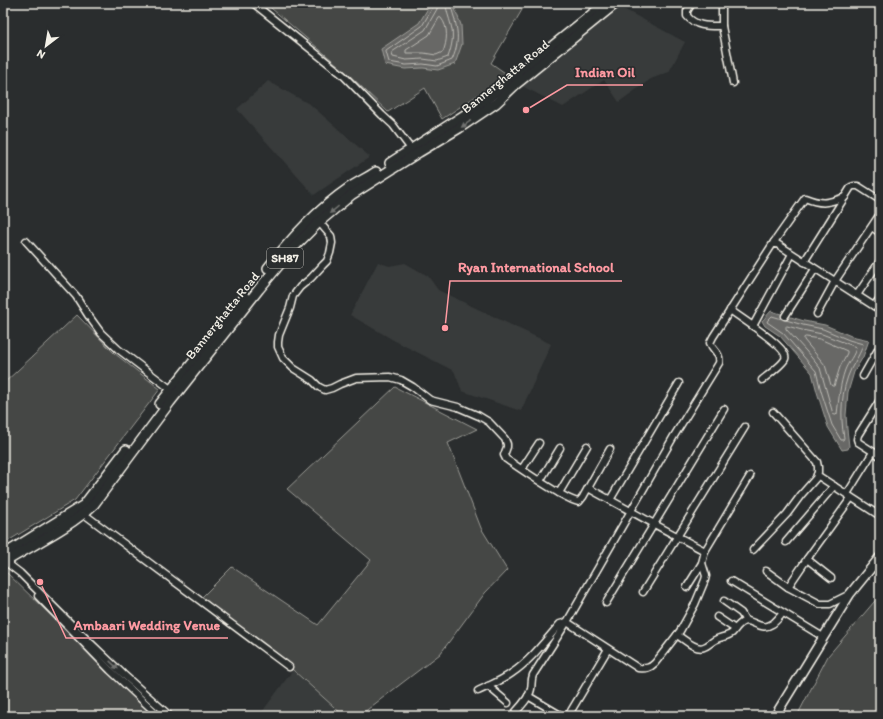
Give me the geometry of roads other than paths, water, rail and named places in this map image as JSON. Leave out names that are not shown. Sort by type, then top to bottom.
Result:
[{"type":"main road","name":"Bannerghatta Road","points":[[3,560],[84,505],[258,289],[294,247],[319,222],[351,195],[459,128],[496,103],[606,3]]},
{"type":"main road","name":"Bannerghatta Road","points":[[3,560],[66,526],[84,514],[94,504],[233,310],[288,244],[314,216],[351,187],[374,174],[477,107],[616,3]]},
{"type":"main road","points":[[776,716],[850,594],[880,557]]},
{"type":"street","points":[[254,3],[342,75],[382,116],[393,125],[411,149]]},
{"type":"street","points":[[692,3],[687,11],[687,16],[689,19],[707,26],[722,26]]},
{"type":"street","points":[[717,3],[722,3],[722,26],[733,83]]},
{"type":"street","points":[[804,262],[851,187],[858,186],[880,200]]},
{"type":"street","points":[[512,716],[528,696],[531,690],[531,679],[533,675],[567,622],[674,436],[719,363],[719,356],[710,343],[712,337],[774,242],[805,198],[817,202],[825,202],[834,201],[845,197]]},
{"type":"street","points":[[817,314],[835,281],[880,214]]},
{"type":"street","points":[[319,222],[331,236],[332,243],[329,257],[293,296],[279,336],[278,347],[283,358],[294,368],[325,390],[356,378],[390,377],[402,380],[430,400],[458,407],[480,416],[489,422],[505,439],[508,447],[504,452],[504,458],[575,502],[579,502],[583,498],[610,449]]},
{"type":"street","points":[[872,227],[880,233]]},
{"type":"street","points":[[26,240],[76,296],[88,315],[110,342],[174,392]]},
{"type":"street","points":[[774,242],[880,310]]},
{"type":"street","points":[[753,326],[792,254]]},
{"type":"street","points":[[857,295],[880,261]]},
{"type":"street","points":[[785,316],[815,269]]},
{"type":"street","points":[[874,306],[880,298]]},
{"type":"street","points":[[730,310],[783,350],[785,359],[762,380]]},
{"type":"street","points":[[863,376],[880,346]]},
{"type":"street","points":[[610,500],[680,383]]},
{"type":"street","points":[[880,400],[857,439],[858,442],[880,455]]},
{"type":"street","points":[[606,603],[724,409]]},
{"type":"street","points":[[753,550],[787,514],[810,485],[818,472],[817,462],[773,412]]},
{"type":"street","points":[[643,592],[745,427]]},
{"type":"street","points":[[522,469],[539,443]]},
{"type":"street","points":[[559,493],[587,446]]},
{"type":"street","points":[[540,481],[560,448]]},
{"type":"street","points":[[788,587],[849,496],[873,452]]},
{"type":"street","points":[[817,475],[877,514],[880,509]]},
{"type":"street","points":[[687,587],[702,563],[705,551],[750,476]]},
{"type":"street","points":[[786,542],[834,486]]},
{"type":"street","points":[[588,488],[654,525],[705,551]]},
{"type":"street","points":[[84,514],[289,667]]},
{"type":"street","points":[[807,559],[831,578]]},
{"type":"street","points":[[3,560],[20,573],[81,634],[170,716]]},
{"type":"street","points":[[478,691],[502,680],[525,663],[560,624],[567,622],[638,668],[644,669],[650,667],[655,663],[677,635],[695,604],[705,580],[706,572],[702,563]]},
{"type":"street","points":[[16,570],[18,575],[110,670],[159,716]]},
{"type":"street","points":[[766,571],[788,587],[820,604],[830,604],[850,594]]},
{"type":"street","points":[[731,580],[823,637]]},
{"type":"street","points":[[724,601],[741,613],[746,621],[758,626],[767,626],[774,623],[783,613]]},
{"type":"street","points":[[717,617],[735,629]]},
{"type":"street","points":[[677,635],[696,647],[702,648],[732,633],[742,622],[746,621]]},
{"type":"street","points":[[568,716],[608,649]]},
{"type":"street","points":[[488,686],[508,703]]},
{"type":"street","points":[[528,696],[562,716]]},
{"type":"water","points":[[427,3],[455,3],[455,9],[461,25],[462,44],[455,64],[438,70],[423,68],[405,69],[385,65],[381,49],[419,23],[430,5]]},
{"type":"water","points":[[771,311],[804,321],[825,325],[851,336],[869,340],[863,357],[854,372],[848,392],[846,415],[848,449],[842,450],[828,427],[812,373],[780,336],[765,326],[762,321]]},
{"type":"place","name":"Indian Oil","points":[[526,110]]},
{"type":"place","name":"Ryan International School","points":[[445,328]]},
{"type":"place","name":"Ambaari Wedding Venue","points":[[40,582]]}]
